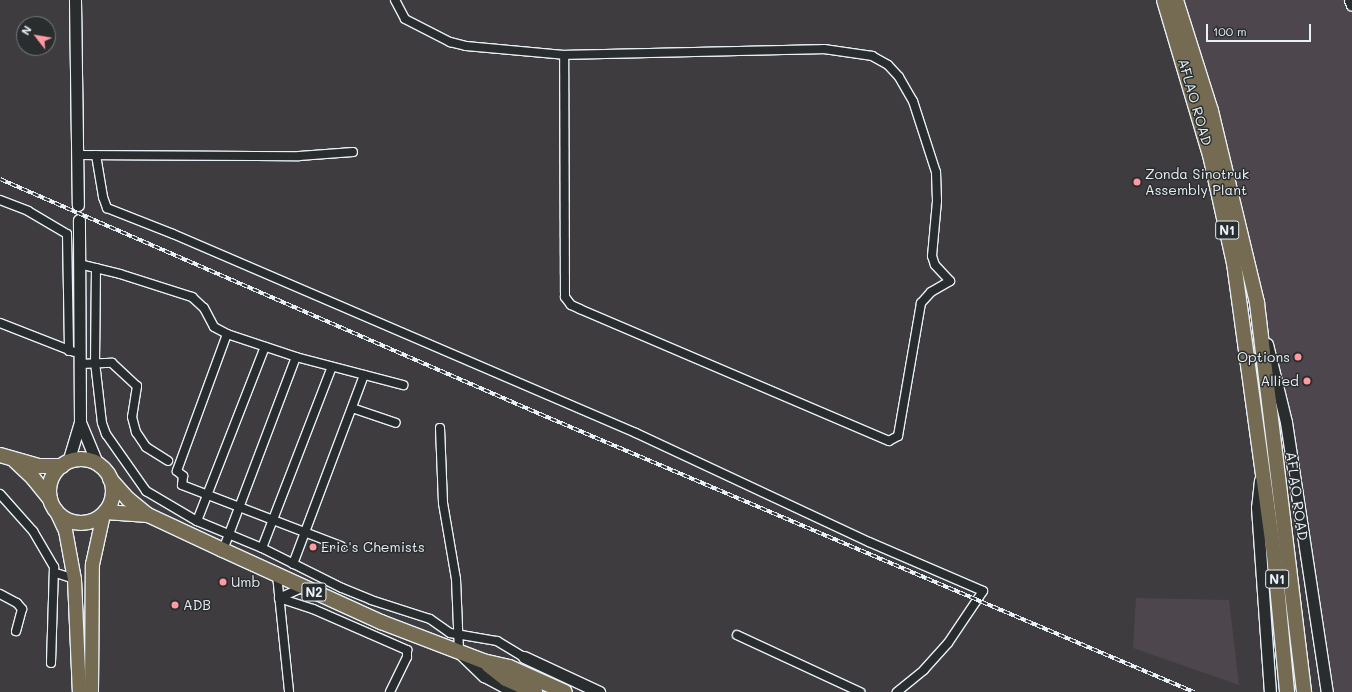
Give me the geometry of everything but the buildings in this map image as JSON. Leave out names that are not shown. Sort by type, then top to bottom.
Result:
[{"type":"highway","name":"AFLAO ROAD","points":[[1164,0],[1210,155],[1229,240],[1274,554],[1287,692]]},
{"type":"highway","name":"AFLAO ROAD","points":[[1176,0],[1212,111],[1257,303],[1304,692]]},
{"type":"highway","name":"N2","points":[[0,455],[13,460],[39,466],[65,464],[82,459],[97,463],[128,499],[148,515],[277,576],[381,622],[483,661],[509,668],[565,692]]},
{"type":"highway","name":"N2","points":[[13,460],[33,478],[62,517],[83,523],[104,513],[148,515]]},
{"type":"highway","points":[[53,504],[52,477],[65,464]]},
{"type":"highway","points":[[104,513],[112,496],[110,479]]},
{"type":"highway","name":"N2","points":[[483,661],[506,679],[535,692]]},
{"type":"main road","points":[[53,504],[65,530],[74,579],[79,692]]},
{"type":"main road","points":[[91,692],[92,564],[104,513]]},
{"type":"street","points":[[75,0],[78,205]]},
{"type":"street","points":[[395,0],[405,19],[450,42],[466,46],[564,55],[824,49],[872,56],[888,66],[899,77],[913,101],[931,153],[937,187],[932,256],[935,265],[950,281],[930,292],[921,303],[898,436],[895,440],[889,441],[571,305],[565,297],[564,55]]},
{"type":"street","points":[[1350,0],[1352,6]]},
{"type":"street","points":[[78,155],[299,156],[353,152]]},
{"type":"street","points":[[96,155],[102,197],[107,208],[173,234],[636,433],[869,542],[983,591],[948,643],[924,670],[897,692]]},
{"type":"street","points":[[0,200],[28,211],[67,234],[80,422],[97,463]]},
{"type":"street","points":[[76,356],[79,220]]},
{"type":"street","points":[[79,264],[192,297],[204,308],[214,327],[227,334],[296,357],[403,385]]},
{"type":"street","points":[[96,268],[94,362],[102,423],[106,434],[143,488],[197,521],[262,548],[371,600],[430,619],[450,633],[497,641],[524,657],[599,692]]},
{"type":"street","name":"AFLAO ROAD","points":[[1257,303],[1286,422],[1327,692]]},
{"type":"street","points":[[0,323],[76,356],[94,362],[115,364],[137,386],[132,417],[136,432],[146,447],[168,461]]},
{"type":"street","points":[[227,334],[177,471],[183,476],[183,486],[272,522],[341,546]]},
{"type":"street","points":[[197,521],[264,347]]},
{"type":"street","points":[[223,550],[230,536],[296,357]]},
{"type":"street","points":[[262,548],[332,367]]},
{"type":"street","points":[[293,564],[364,375]]},
{"type":"street","points":[[352,408],[396,423]]},
{"type":"street","points":[[65,464],[80,422]]},
{"type":"street","points":[[440,428],[443,504],[456,579],[459,652],[484,676],[514,692]]},
{"type":"street","name":"AFLAO ROAD","points":[[1262,466],[1257,507],[1270,692]]},
{"type":"street","points":[[0,494],[33,530],[56,573],[52,593],[51,663]]},
{"type":"street","points":[[56,573],[74,579]]},
{"type":"street","points":[[277,576],[289,692]]},
{"type":"street","points":[[279,598],[304,587]]},
{"type":"street","points":[[0,594],[16,603],[22,609],[16,631]]},
{"type":"street","points":[[279,598],[313,610],[407,650],[407,657],[390,692]]},
{"type":"street","points":[[737,635],[860,692]]},
{"type":"shaded area","points":[[1182,0],[1352,0],[1352,692],[1330,692],[1276,359],[1251,256]]},
{"type":"shaded area","points":[[1136,598],[1229,600],[1239,685],[1133,648]]},
{"type":"railway","points":[[0,179],[540,414],[1194,692]]},
{"type":"place","name":"Zonda Sinotruk Assembly Plant","points":[[1137,182]]},
{"type":"place","name":"Options","points":[[1298,357]]},
{"type":"place","name":"Allied","points":[[1307,381]]},
{"type":"place","name":"Eric's Chemists","points":[[313,547]]},
{"type":"place","name":"Umb","points":[[223,582]]},
{"type":"place","name":"ADB","points":[[175,605]]}]
